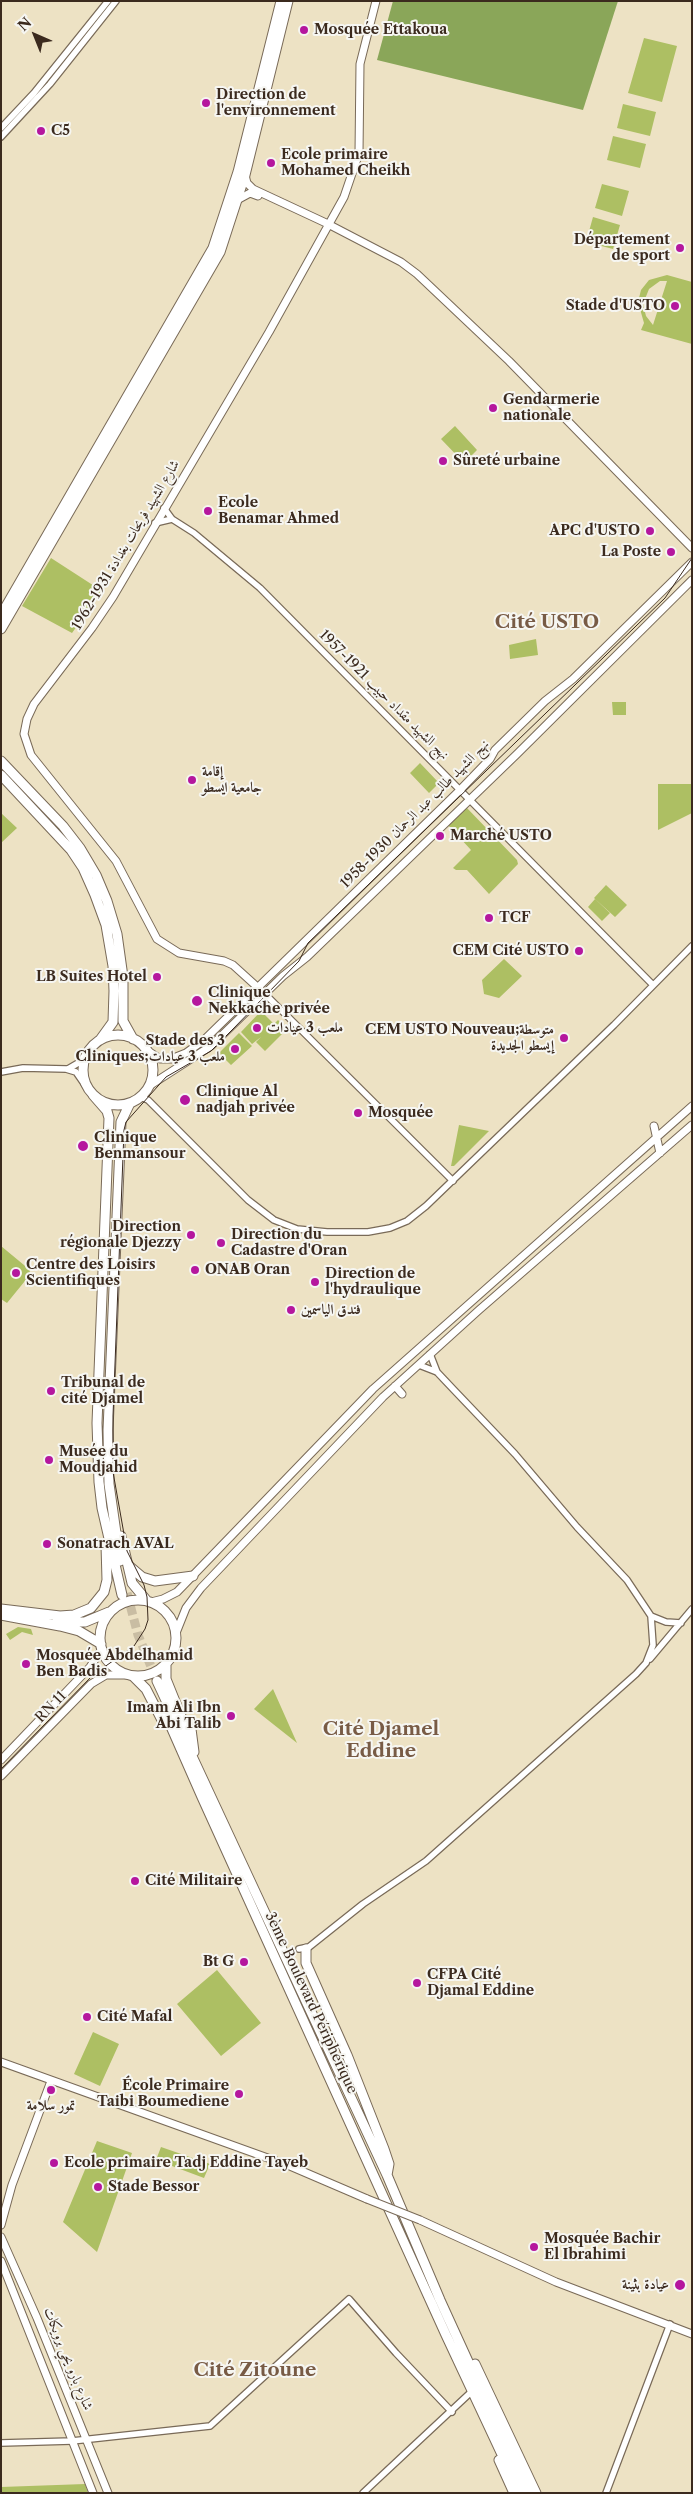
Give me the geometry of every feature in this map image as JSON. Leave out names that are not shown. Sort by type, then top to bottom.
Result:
[{"type":"highway","points":[[1,615],[212,248],[238,172],[282,1]]},
{"type":"highway","points":[[1,629],[210,271],[227,234],[239,199],[288,1]]},
{"type":"highway","points":[[1,761],[67,831],[88,860],[113,918],[120,953],[123,1021],[134,1039],[148,1051],[153,1072],[149,1086],[140,1097],[130,1103],[106,1104],[93,1095]]},
{"type":"highway","points":[[1,775],[70,850],[83,868],[106,925],[113,966],[113,1022],[100,1040],[86,1054],[83,1066],[86,1085],[107,1111],[109,1118],[97,1423],[99,1482],[116,1594],[113,1610],[101,1630],[101,1647]]},
{"type":"highway","points":[[100,1040],[120,1035],[134,1039]]},
{"type":"highway","points":[[104,1519],[124,1594],[113,1520],[108,1465],[110,1360],[120,1136],[123,1116],[130,1103]]},
{"type":"highway","points":[[108,1465],[116,1518],[128,1565],[136,1590],[149,1602]]},
{"type":"highway","points":[[1,1610],[60,1616],[74,1615],[91,1608],[104,1592],[107,1580],[104,1519]]},
{"type":"highway","points":[[128,1565],[142,1577],[155,1581],[194,1576]]},
{"type":"highway","points":[[1,1610],[77,1623],[93,1620],[130,1601],[149,1602],[159,1606],[170,1618],[176,1633],[174,1650],[166,1664],[154,1672],[131,1675]]},
{"type":"highway","points":[[1,1615],[79,1631],[101,1647],[111,1665],[131,1675],[151,1697],[202,1798]]},
{"type":"highway","points":[[166,1664],[166,1679],[198,1767]]},
{"type":"highway","name":"3ème Boulevard Périphérique","points":[[154,1682],[198,1767],[387,2175],[497,2434],[446,2336],[202,1798],[154,1682]]},
{"type":"highway","points":[[191,1729],[194,1752]]},
{"type":"highway","points":[[302,1949],[306,1963],[372,2116],[389,2164],[387,2175]]},
{"type":"highway","name":"3ème Boulevard Périphérique","points":[[440,2300],[464,2340],[536,2493]]},
{"type":"highway","name":"3ème Boulevard Périphérique","points":[[446,2336],[453,2358],[514,2493]]},
{"type":"highway","points":[[497,2434],[520,2493]]},
{"type":"highway","points":[[497,2434],[528,2493]]},
{"type":"main road","name":"شارع الشهيد فريحات بغدادة 1931-1962","points":[[265,994],[233,965],[224,961],[179,953],[161,943],[152,932],[116,861],[31,755],[24,734],[27,719],[34,704],[92,628],[156,523],[344,197],[359,153],[360,64],[376,1]]},
{"type":"main road","points":[[245,175],[252,189],[323,227],[329,226],[401,262],[434,289],[509,361],[692,548]]},
{"type":"main road","points":[[239,199],[245,194],[253,193],[284,206]]},
{"type":"main road","name":"نهج الشهيد طالب عبد الرحمان 1930-1958","points":[[148,1051],[165,1060],[186,1053],[204,1040],[460,790],[490,759],[495,750],[545,701],[573,679],[692,562]]},
{"type":"main road","name":"نهج الشهيد طالب عبد الرحمان 1930-1958","points":[[149,1086],[211,1046],[287,972],[307,957],[470,800],[692,580]]},
{"type":"main road","points":[[149,1602],[171,1596],[194,1576],[373,1388],[692,1106]]},
{"type":"main road","points":[[176,1633],[186,1608],[335,1447],[395,1386],[692,1125]]},
{"type":"main road","points":[[654,1126],[660,1154]]},
{"type":"main road","points":[[395,1386],[402,1394]]},
{"type":"main road","points":[[335,1447],[342,1454]]},
{"type":"main road","name":"RN 11","points":[[1,1760],[90,1667],[101,1647]]},
{"type":"main road","name":"RN 11","points":[[1,1776],[91,1684],[106,1676],[131,1675]]},
{"type":"main road","points":[[1,2062],[290,2166],[420,2220],[556,2282],[692,2334]]},
{"type":"main road","points":[[1,2225],[12,2185],[51,2081]]},
{"type":"main road","name":"شارع بارو يحي برويكات","points":[[1,2237],[88,2440],[108,2493]]},
{"type":"main road","name":"شارع بارو يحي برويكات","points":[[1,2261],[93,2493]]},
{"type":"street","points":[[1,128],[39,87],[108,1]]},
{"type":"street","points":[[1,137],[50,84],[116,1]]},
{"type":"street","points":[[156,523],[172,519],[164,508]]},
{"type":"street","name":"نهج الشهيد مقداد حبيب 1921-1957","points":[[172,519],[194,533],[260,588],[653,985]]},
{"type":"street","points":[[140,1097],[148,1100],[261,1212],[274,1220],[297,1229],[327,1232],[368,1232],[390,1228],[407,1221],[422,1211],[692,946]]},
{"type":"street","points":[[265,994],[453,1181]]},
{"type":"street","points":[[66,1069],[77,1064],[86,1054]]},
{"type":"street","points":[[1,1072],[23,1068],[66,1069],[76,1072],[86,1085]]},
{"type":"street","points":[[430,1354],[437,1372],[515,1454],[577,1527],[627,1580],[651,1616],[653,1645],[646,1663]]},
{"type":"street","points":[[419,1365],[437,1372]]},
{"type":"street","points":[[302,1949],[426,1861],[646,1663],[692,1609]]},
{"type":"street","points":[[651,1616],[666,1622],[681,1623]]},
{"type":"street","points":[[1,2443],[72,2442],[210,2426],[350,2299],[396,2353],[452,2412]]},
{"type":"street","points":[[606,2493],[670,2324]]},
{"type":"street","points":[[362,2493],[452,2412],[469,2394]]},
{"type":"green space","points":[[393,1],[618,1],[583,110],[377,60]]},
{"type":"green space","points":[[644,38],[677,46],[662,102],[628,93]]},
{"type":"green space","points":[[623,104],[656,112],[650,136],[617,128]]},
{"type":"green space","points":[[613,136],[646,144],[640,168],[607,160]]},
{"type":"green space","points":[[602,184],[629,191],[622,216],[595,208]]},
{"type":"green space","points":[[593,217],[620,225],[613,249],[586,242]]},
{"type":"green space","name":"Stade d'USTO","points":[[667,275],[692,282],[692,344],[641,330],[644,323],[638,302],[641,290],[649,280]],"holes":[[[660,281],[667,281],[653,325],[646,316],[643,304],[649,289]]]},
{"type":"green space","points":[[455,426],[477,450],[464,463],[441,439]]},
{"type":"green space","points":[[51,558],[102,591],[72,633],[22,606]]},
{"type":"green space","points":[[536,639],[538,655],[510,659],[509,645]]},
{"type":"green space","points":[[612,702],[626,702],[626,715],[613,715]]},
{"type":"green space","points":[[420,763],[439,783],[429,793],[410,773]]},
{"type":"green space","points":[[658,784],[692,784],[692,813],[658,830]]},
{"type":"green space","points":[[466,807],[517,860],[518,864],[489,894],[467,870],[456,870],[453,868],[471,850],[448,825]]},
{"type":"green space","points":[[1,813],[17,828],[1,843]]},
{"type":"green space","points":[[606,885],[627,905],[615,917],[594,898]]},
{"type":"green space","points":[[595,899],[610,913],[602,921],[588,907]]},
{"type":"green space","points":[[504,959],[522,976],[499,998],[484,994],[482,980]]},
{"type":"green space","points":[[261,1011],[274,1024],[278,1020],[287,1029],[265,1051],[256,1042],[261,1037],[252,1044],[241,1032]]},
{"type":"green space","name":"Stade des 3 Cliniques;ملعب 3 عيادات","points":[[239,1033],[252,1046],[231,1065],[219,1053]]},
{"type":"green space","points":[[459,1125],[489,1131],[454,1166],[451,1166]]},
{"type":"green space","name":"Centre des Loisirs Scientifiques","points":[[1,1246],[30,1270],[29,1276],[7,1303],[1,1299]]},
{"type":"green space","points":[[18,1627],[31,1629],[33,1635],[22,1632],[10,1640],[6,1634]]},
{"type":"green space","points":[[273,1689],[297,1743],[254,1709]]},
{"type":"green space","points":[[217,1970],[261,2023],[221,2056],[177,2004]]},
{"type":"green space","points":[[93,2032],[119,2044],[100,2086],[74,2074]]},
{"type":"green space","name":"Stade Bessor","points":[[97,2141],[132,2153],[97,2252],[63,2222]]},
{"type":"green space","points":[[161,2147],[210,2164],[204,2178],[156,2160]]},
{"type":"green space","points":[[85,2484],[88,2493],[1,2493],[1,2487]]},
{"type":"tunnel","points":[[127,1593],[138,1635],[157,1681]]},
{"type":"tram line","points":[[1,1769],[93,1675],[134,1646],[145,1629],[148,1620],[147,1597],[144,1585],[127,1551],[113,1472],[113,1416],[124,1130],[126,1122],[166,1077],[211,1051],[299,961],[308,943],[665,598],[692,558]]},
{"type":"place","name":"Mosquée Ettakoua","points":[[304,30]]},
{"type":"place","name":"Direction de l'environnement","points":[[206,103]]},
{"type":"place","name":"C5","points":[[41,131]]},
{"type":"place","name":"Ecole primaire Mohamed Cheikh","points":[[271,163]]},
{"type":"place","name":"Département de sport","points":[[680,248]]},
{"type":"place","name":"Stade d'USTO","points":[[675,306]]},
{"type":"place","name":"Gendarmerie nationale","points":[[493,408]]},
{"type":"place","name":"Sûreté urbaine","points":[[443,461]]},
{"type":"place","name":"Ecole Benamar Ahmed","points":[[208,511]]},
{"type":"place","name":"APC d'USTO","points":[[650,531]]},
{"type":"place","name":"La Poste","points":[[671,552]]},
{"type":"place","name":"إقامة جامعية ايسطو","points":[[192,780]]},
{"type":"place","name":"Marché USTO","points":[[440,836]]},
{"type":"place","name":"TCF","points":[[489,918]]},
{"type":"place","name":"CEM Cité USTO","points":[[579,951]]},
{"type":"place","name":"LB Suites Hotel","points":[[157,977]]},
{"type":"place","name":"Clinique Nekkache privée","points":[[197,1001]]},
{"type":"place","name":"ملعب 3 عيادات","points":[[257,1028]]},
{"type":"place","name":"CEM USTO Nouveau;متوسطة إيسطو الجديدة","points":[[564,1038]]},
{"type":"place","name":"Stade des 3 Cliniques;ملعب 3 عيادات","points":[[235,1049]]},
{"type":"place","name":"Clinique Al nadjah privée","points":[[185,1100]]},
{"type":"place","name":"Mosquée","points":[[358,1113]]},
{"type":"place","name":"Clinique Benmansour","points":[[83,1146]]},
{"type":"place","name":"Direction régionale Djezzy","points":[[191,1235]]},
{"type":"place","name":"Direction du Cadastre d'Oran","points":[[221,1243]]},
{"type":"place","name":"ONAB Oran","points":[[195,1270]]},
{"type":"place","name":"Centre des Loisirs Scientifiques","points":[[16,1273]]},
{"type":"place","name":"Direction de l'hydraulique","points":[[315,1282]]},
{"type":"place","name":"فندق الياسمين","points":[[291,1310]]},
{"type":"place","name":"Tribunal de cité Djamel","points":[[51,1391]]},
{"type":"place","name":"Musée du Moudjahid","points":[[49,1460]]},
{"type":"place","name":"Sonatrach AVAL","points":[[47,1544]]},
{"type":"place","name":"Mosquée Abdelhamid Ben Badis","points":[[26,1664]]},
{"type":"place","name":"Imam Ali Ibn Abi Talib","points":[[231,1716]]},
{"type":"place","name":"Cité Militaire","points":[[135,1881]]},
{"type":"place","name":"Bt G","points":[[244,1962]]},
{"type":"place","name":"CFPA Cité Djamal Eddine","points":[[417,1983]]},
{"type":"place","name":"Cité Mafal","points":[[87,2017]]},
{"type":"place","name":"تمور سلامة","points":[[51,2090]]},
{"type":"place","name":"École Primaire Taibi Boumediene","points":[[239,2094]]},
{"type":"place","name":"Ecole primaire Tadj Eddine Tayeb","points":[[54,2163]]},
{"type":"place","name":"Stade Bessor","points":[[98,2187]]},
{"type":"place","name":"Mosquée Bachir El Ibrahimi","points":[[534,2247]]},
{"type":"place","name":"عيادة بثينة","points":[[680,2285]]},
{"type":"district","name":"Cité USTO","points":[[547,623]]},
{"type":"district","name":"Cité Djamel Eddine","points":[[381,1741]]},
{"type":"district","name":"Cité Zitoune","points":[[255,2371]]}]
